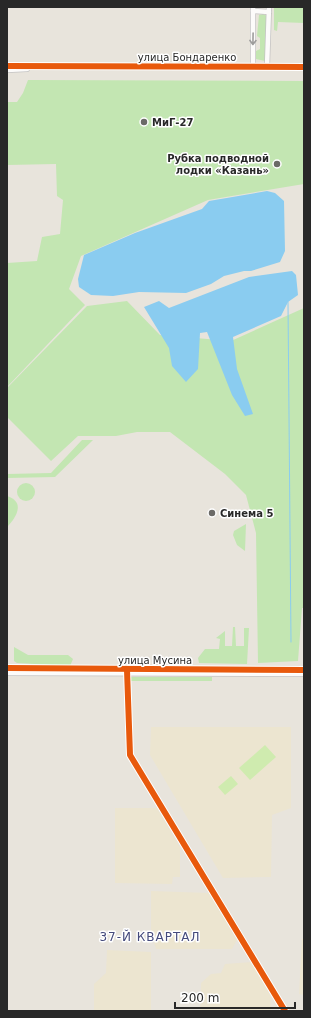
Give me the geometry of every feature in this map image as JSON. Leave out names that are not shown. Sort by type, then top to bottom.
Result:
[{"type":"street","points":[[253,67],[253,9],[269,9],[267,67]]},
{"type":"street","name":"улица Бондаренко","points":[[7,66],[70,68]]},
{"type":"street","name":"улица Бондаренко","points":[[7,70],[70,68],[304,67]]},
{"type":"street","name":"улица Мусина","points":[[7,668],[127,672],[304,674]]},
{"type":"street","name":"улица Мусина","points":[[7,673],[304,670]]},
{"type":"street","points":[[127,672],[130,755],[285,1011]]},
{"type":"shaded area","points":[[151,727],[291,727],[291,808],[272,815],[271,877],[223,878],[150,755]]},
{"type":"shaded area","points":[[115,808],[157,808],[180,847],[180,877],[173,877],[172,884],[115,883]]},
{"type":"shaded area","points":[[151,891],[209,893],[237,940],[232,949],[156,949],[151,933]]},
{"type":"shaded area","points":[[302,939],[304,939],[304,995],[299,994]]},
{"type":"shaded area","points":[[107,950],[151,952],[151,1011],[94,1011],[94,984],[106,973]]},
{"type":"shaded area","points":[[252,962],[270,995],[271,1011],[200,1011],[201,983],[211,974],[221,973],[225,964]]},
{"type":"green space","points":[[274,7],[304,7],[304,23],[278,22],[277,31],[274,30]]},
{"type":"green space","points":[[263,14],[267,16],[265,61],[256,59],[256,51],[260,49],[260,38],[257,36],[259,15]]},
{"type":"green space","points":[[28,80],[304,81],[304,184],[208,200],[81,256],[69,289],[85,305],[7,387],[7,263],[37,261],[42,237],[60,234],[63,200],[57,196],[56,164],[7,165],[7,102],[17,102],[23,93]]},
{"type":"green space","points":[[127,301],[160,335],[231,341],[304,308],[304,608],[302,608],[298,661],[258,663],[256,533],[246,495],[225,474],[170,432],[137,432],[116,436],[78,436],[51,461],[7,417],[7,388],[87,306]]},
{"type":"green space","points":[[82,440],[93,440],[55,477],[7,478],[7,474],[51,473]]},
{"type":"green space","points":[[26,483],[32,486],[35,492],[32,498],[26,501],[20,498],[17,492],[20,486]]},
{"type":"green space","points":[[7,496],[16,502],[18,510],[7,527]]},
{"type":"green space","points":[[246,524],[245,551],[237,545],[233,535],[234,531]]},
{"type":"green space","points":[[233,627],[235,627],[236,646],[244,646],[244,628],[249,628],[247,664],[199,663],[198,658],[205,649],[219,649],[220,639],[216,638],[225,631],[225,646],[232,646]]},
{"type":"green space","points":[[14,647],[28,655],[68,655],[73,659],[70,666],[17,663],[14,661]]},
{"type":"green space","points":[[131,677],[212,677],[212,681],[131,681]]},
{"type":"green space","points":[[265,745],[276,757],[250,780],[239,768]]},
{"type":"green space","points":[[231,776],[238,784],[225,795],[218,787]]},
{"type":"water","points":[[267,191],[275,193],[284,201],[285,251],[280,262],[251,271],[244,271],[224,276],[211,284],[186,293],[139,292],[113,296],[91,295],[79,287],[78,279],[84,255],[135,233],[202,209],[209,201]]},
{"type":"water","points":[[292,271],[296,275],[298,295],[288,302],[281,316],[233,337],[237,369],[253,414],[245,416],[232,395],[207,332],[200,333],[198,369],[186,382],[172,366],[169,348],[144,307],[159,301],[169,308],[249,277]]},
{"type":"waterway","points":[[288,302],[291,642]]},
{"type":"cycle path","points":[[7,66],[304,67]]},
{"type":"cycle path","points":[[7,668],[304,670]]},
{"type":"cycle path","points":[[127,670],[130,755],[285,1011]]},
{"type":"place","name":"МиГ-27","points":[[144,122]]},
{"type":"place","name":"Рубка подводной лодки «Казань»","points":[[277,164]]},
{"type":"place","name":"Синема 5","points":[[212,513]]},
{"type":"district","name":"37-Й КВАРТАЛ","points":[[150,937]]}]
